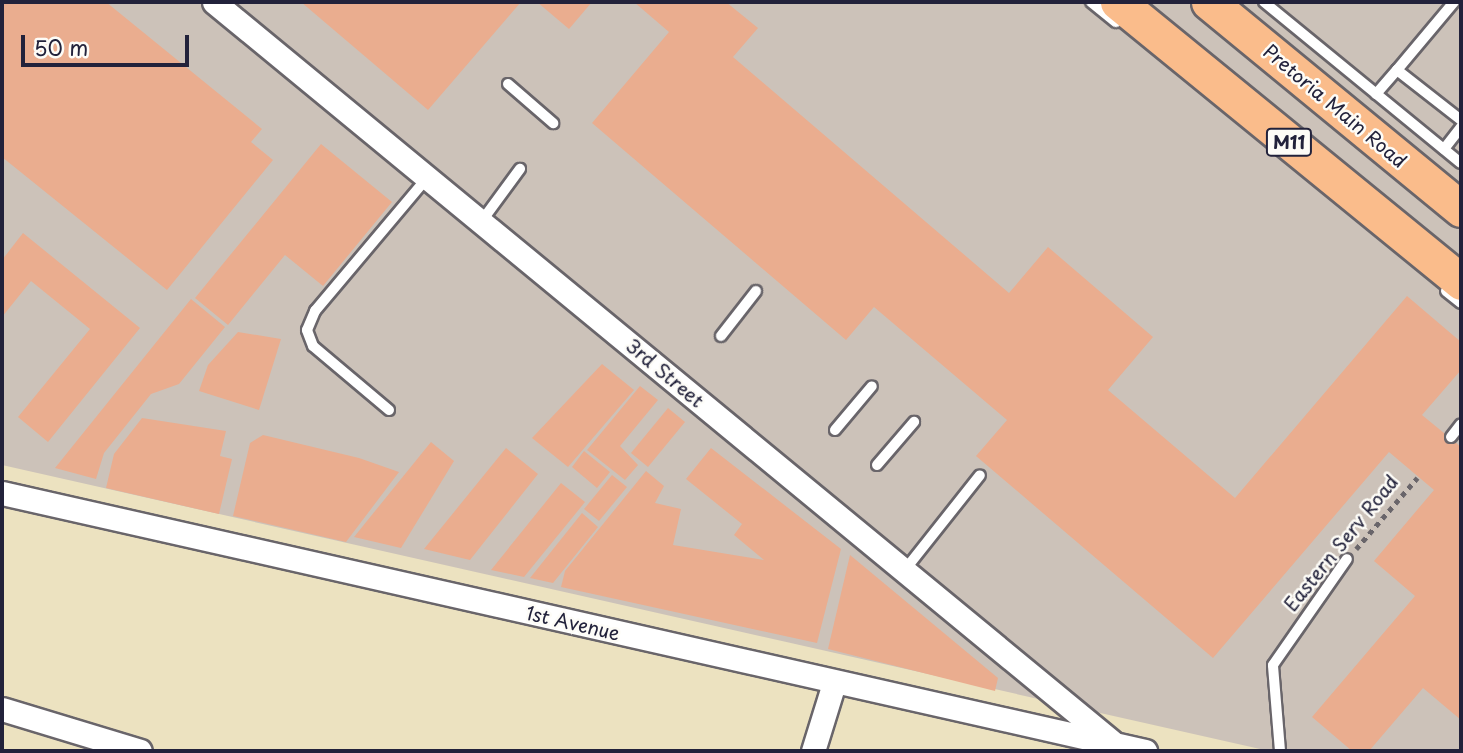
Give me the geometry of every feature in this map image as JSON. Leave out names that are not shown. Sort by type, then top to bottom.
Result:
[{"type":"main road","name":"Pretoria Main Road","points":[[1209,2],[1461,209]]},
{"type":"main road","name":"M11","points":[[1121,15],[1449,282]]},
{"type":"street","name":"3rd Street","points":[[214,2],[1116,745]]},
{"type":"street","name":"1st Avenue","points":[[2,493],[834,683],[1145,751]]},
{"type":"street","points":[[813,751],[834,683]]},
{"type":"street","points":[[2,709],[140,751]]},
{"type":"lane","points":[[1091,2],[1121,15]]},
{"type":"lane","points":[[1264,2],[1461,163]]},
{"type":"lane","points":[[1377,94],[1454,2]]},
{"type":"lane","points":[[1397,70],[1461,120]]},
{"type":"lane","points":[[508,84],[553,123]]},
{"type":"lane","points":[[1444,149],[1461,127]]},
{"type":"lane","points":[[481,222],[520,169]]},
{"type":"lane","points":[[389,410],[313,346],[307,330],[315,311],[427,178]]},
{"type":"lane","points":[[1449,282],[1461,303]]},
{"type":"lane","points":[[721,336],[756,291]]},
{"type":"lane","points":[[835,430],[872,386]]},
{"type":"lane","points":[[877,465],[915,422]]},
{"type":"lane","points":[[1451,437],[1461,424]]},
{"type":"lane","points":[[904,571],[979,475]]},
{"type":"lane","name":"Eastern Serv Road","points":[[1280,751],[1273,666],[1347,559]]},
{"type":"path","name":"Eastern Serv Road","points":[[1347,559],[1417,478]]},
{"type":"shaded area","points":[[2,2],[1461,2],[1461,751],[1269,751],[2,465]]},
{"type":"building","points":[[2,2],[106,2],[262,129],[251,142],[273,160],[167,290],[2,157]]},
{"type":"building","points":[[301,2],[521,2],[428,110]]},
{"type":"building","points":[[537,2],[592,2],[569,29]]},
{"type":"building","points":[[634,2],[726,2],[758,28],[733,57],[1009,293],[1048,247],[1153,337],[1108,390],[1235,498],[1407,296],[1461,342],[1461,370],[1422,415],[1461,447],[1461,720],[1423,688],[1369,751],[1352,751],[1312,717],[1415,596],[1374,561],[1434,490],[1389,452],[1213,658],[976,456],[1007,420],[874,307],[846,340],[592,123],[669,32]]},
{"type":"building","points":[[321,144],[392,202],[323,286],[285,255],[228,325],[195,298]]},
{"type":"building","points":[[23,233],[140,328],[48,442],[18,417],[90,329],[31,281],[2,317],[2,260]]},
{"type":"building","points":[[191,299],[225,327],[179,384],[151,394],[104,453],[96,479],[55,468]]},
{"type":"building","points":[[238,332],[281,339],[259,410],[199,391],[208,365]]},
{"type":"building","points":[[602,364],[634,390],[568,467],[532,438]]},
{"type":"building","points":[[640,386],[658,400],[620,446],[638,465],[625,480],[587,450]]},
{"type":"building","points":[[668,408],[685,422],[648,467],[631,453]]},
{"type":"building","points":[[142,418],[226,431],[220,456],[232,459],[219,514],[106,488],[114,454]]},
{"type":"building","points":[[263,435],[359,458],[399,472],[346,542],[233,516],[250,443]]},
{"type":"building","points":[[431,442],[454,461],[401,548],[354,537]]},
{"type":"building","points":[[506,448],[538,474],[470,560],[424,549]]},
{"type":"building","points":[[711,448],[841,549],[817,643],[561,587],[565,571],[646,471],[664,486],[655,503],[681,509],[673,545],[764,560],[734,535],[742,524],[686,479]]},
{"type":"building","points":[[584,451],[610,472],[597,488],[572,467]]},
{"type":"building","points":[[612,475],[627,487],[599,521],[584,509]]},
{"type":"building","points":[[561,483],[585,502],[524,577],[491,570]]},
{"type":"building","points":[[582,513],[598,527],[553,583],[530,578]]},
{"type":"building","points":[[850,555],[998,678],[995,691],[828,649]]}]
